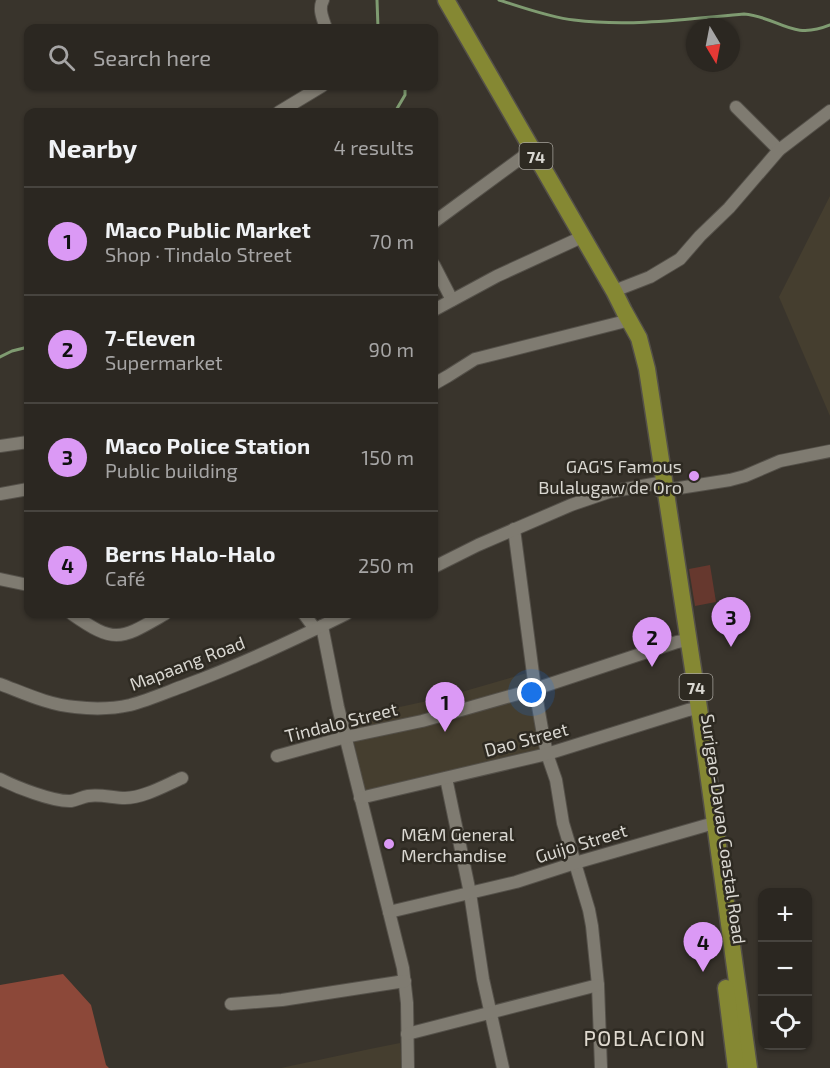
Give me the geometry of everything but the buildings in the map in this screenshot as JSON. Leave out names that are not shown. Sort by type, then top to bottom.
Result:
[{"type":"highway","name":"Surigao-Davao Coastal Road","points":[[446,0],[614,291],[625,316],[639,338],[643,352],[655,419],[659,487],[709,824],[749,1068]]},
{"type":"highway","name":"Surigao-Davao Coastal Road","points":[[709,824],[736,1068]]},
{"type":"street","points":[[323,0],[320,10],[325,24]]},
{"type":"street","points":[[286,108],[315,90]]},
{"type":"street","points":[[736,107],[779,150]]},
{"type":"street","points":[[614,291],[650,277],[680,259],[729,208],[779,150],[830,111]]},
{"type":"street","points":[[438,219],[532,150]]},
{"type":"street","points":[[438,308],[497,276],[582,237]]},
{"type":"street","points":[[438,273],[452,300]]},
{"type":"street","points":[[438,382],[475,359],[625,316]]},
{"type":"street","points":[[0,446],[24,443]]},
{"type":"street","points":[[438,565],[514,529],[593,497],[623,489],[659,487],[745,476],[780,462],[830,451]]},
{"type":"street","points":[[0,494],[24,490]]},
{"type":"street","points":[[514,529],[535,689],[548,754],[556,780],[563,823],[589,910],[598,985],[601,1068]]},
{"type":"street","points":[[0,579],[24,584]]},
{"type":"street","points":[[78,618],[96,629],[120,636],[157,618]]},
{"type":"street","points":[[308,618],[318,627],[403,968],[407,1003],[408,1068]]},
{"type":"street","name":"Mapaang Road","points":[[0,684],[72,707],[128,705],[196,681],[337,618]]},
{"type":"street","name":"Tindalo Street","points":[[277,756],[346,736],[422,721],[535,689],[683,641]]},
{"type":"street","name":"Dao Street","points":[[360,798],[548,754],[693,709]]},
{"type":"street","points":[[0,779],[33,793],[63,801],[72,801],[89,796],[127,798],[147,793],[182,778]]},
{"type":"street","points":[[447,778],[470,893],[483,979],[503,1068]]},
{"type":"street","name":"Guijo Street","points":[[389,912],[516,882],[709,824]]},
{"type":"street","points":[[231,1004],[282,1000],[405,981]]},
{"type":"street","points":[[407,1034],[598,985]]},
{"type":"shaded area","points":[[830,196],[830,416],[779,297]]},
{"type":"shaded area","points":[[710,565],[716,602],[695,606],[689,569]]},
{"type":"shaded area","points":[[527,673],[540,750],[365,792],[348,715],[441,698]]},
{"type":"shaded area","points":[[63,974],[91,1005],[106,1065],[109,1068],[0,1068],[0,985]]},
{"type":"shaded area","points":[[400,1043],[402,1068],[281,1068],[370,1049]]},
{"type":"waterway","points":[[377,0],[378,24]]},
{"type":"waterway","points":[[499,0],[556,17],[595,22],[659,22],[744,14],[795,29],[817,29],[830,25]]},
{"type":"waterway","points":[[397,108],[405,95],[405,90]]},
{"type":"waterway","points":[[0,357],[24,348]]},
{"type":"place","name":"GAG'S Famous Bulalugaw de Oro","points":[[694,476]]},
{"type":"place","name":"Maco Police Station","points":[[731,647]]},
{"type":"place","name":"7-Eleven","points":[[652,667]]},
{"type":"place","name":"Maco Public Market","points":[[445,732]]},
{"type":"place","name":"M&M General Merchandise","points":[[389,844]]},
{"type":"place","name":"Berns Halo-Halo","points":[[703,972]]},
{"type":"district","name":"POBLACION","points":[[645,1037]]}]
